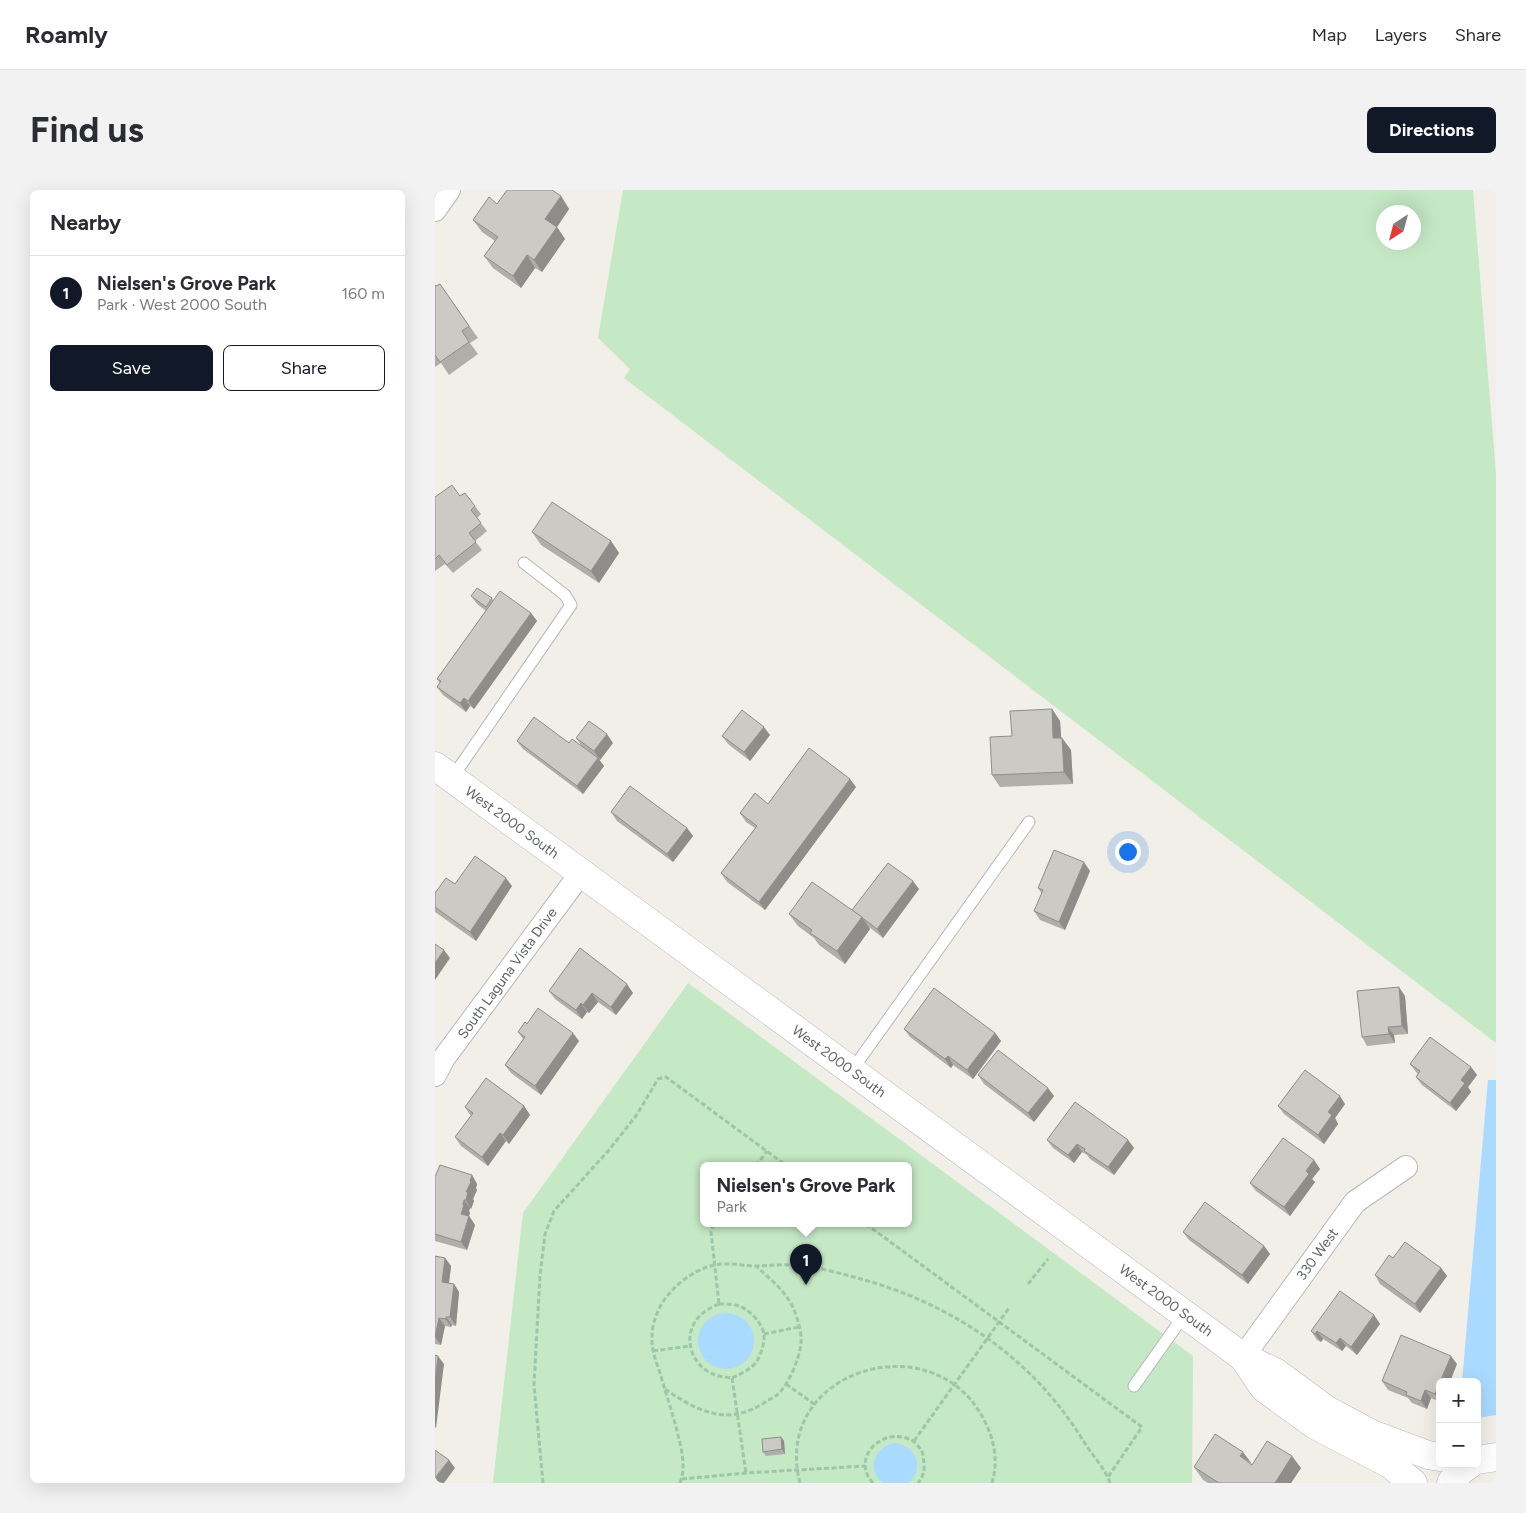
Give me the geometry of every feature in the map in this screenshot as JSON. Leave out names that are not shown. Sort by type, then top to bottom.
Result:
[{"type":"street","points":[[435,210],[449,190]]},
{"type":"street","name":"West 2000 South","points":[[444,772],[1243,1356],[1275,1372],[1327,1410],[1372,1434],[1436,1456]]},
{"type":"street","name":"South Laguna Vista Drive","points":[[435,1075],[444,1058],[581,873]]},
{"type":"street","name":"330 West","points":[[1243,1356],[1355,1202],[1406,1167]]},
{"type":"street","name":"West 2000 South","points":[[1243,1356],[1264,1388],[1315,1425],[1390,1464],[1413,1483]]},
{"type":"street","points":[[1451,1483],[1460,1471],[1485,1458]]},
{"type":"lane","points":[[444,772],[571,605],[565,595],[524,562]]},
{"type":"lane","points":[[852,1070],[1029,822]]},
{"type":"lane","points":[[1134,1386],[1185,1314]]},
{"type":"path","points":[[543,1483],[534,1385],[540,1276],[545,1234],[554,1211],[631,1123],[658,1079],[666,1077],[782,1162]]},
{"type":"path","points":[[759,1162],[767,1151]]},
{"type":"path","points":[[713,1227],[711,1232],[719,1304]]},
{"type":"path","points":[[869,1227],[1142,1427],[1108,1477]]},
{"type":"path","points":[[1028,1284],[1047,1259]]},
{"type":"path","points":[[865,1466],[746,1473],[681,1481],[684,1456],[653,1351],[652,1336],[655,1318],[667,1296],[685,1278],[715,1265],[790,1265],[844,1274],[897,1290],[942,1310],[987,1337],[1019,1362],[1046,1390],[1071,1421],[1108,1477],[1110,1483]]},
{"type":"path","points":[[665,1389],[698,1409],[717,1414],[738,1414],[753,1410],[777,1395],[786,1384],[800,1350],[799,1327],[794,1309],[786,1295],[756,1266]]},
{"type":"path","points":[[719,1304],[740,1306],[756,1320],[764,1334],[757,1362],[732,1378],[712,1374],[696,1361],[689,1346],[694,1322],[707,1309],[719,1304]]},
{"type":"path","points":[[914,1441],[1009,1308]]},
{"type":"path","points":[[764,1334],[799,1327]]},
{"type":"path","points":[[653,1351],[689,1346]]},
{"type":"path","points":[[800,1483],[796,1470],[797,1442],[805,1421],[815,1404],[845,1378],[872,1368],[894,1366],[917,1368],[937,1374],[954,1384],[979,1409],[989,1429],[995,1450],[995,1475],[993,1483]]},
{"type":"path","points":[[732,1378],[746,1473]]},
{"type":"path","points":[[786,1384],[815,1404]]},
{"type":"path","points":[[873,1483],[865,1466],[868,1454],[875,1443],[887,1437],[898,1435],[914,1441],[923,1452],[925,1468],[919,1483]]},
{"type":"green space","points":[[623,190],[1473,190],[1496,474],[1496,1043],[624,378],[630,369],[598,338]]},
{"type":"green space","points":[[688,983],[1193,1356],[1192,1483],[493,1483],[523,1213]]},
{"type":"water","points":[[1488,1080],[1496,1080],[1496,1415],[1481,1417],[1481,1378],[1462,1378]]},
{"type":"water","points":[[720,1313],[732,1313],[742,1317],[750,1325],[754,1341],[750,1357],[742,1365],[732,1369],[720,1369],[710,1365],[702,1357],[698,1347],[698,1335],[702,1325],[710,1317]]},
{"type":"water","points":[[895,1443],[908,1449],[916,1459],[917,1471],[908,1483],[883,1483],[874,1471],[875,1459],[878,1453],[888,1445]]},
{"type":"building","points":[[507,190],[552,190],[561,196],[545,219],[557,227],[534,260],[527,255],[513,276],[484,256],[498,237],[473,220],[489,197],[497,204]]},
{"type":"building","points":[[440,284],[469,326],[462,331],[469,342],[440,362],[435,355],[435,285]]},
{"type":"building","points":[[452,485],[460,496],[465,493],[475,506],[471,510],[481,523],[469,533],[476,542],[447,565],[439,555],[435,559],[435,497]]},
{"type":"building","points":[[552,502],[611,541],[591,571],[532,532]]},
{"type":"building","points":[[477,588],[492,598],[486,607],[471,596]]},
{"type":"building","points":[[500,591],[531,613],[468,701],[464,698],[460,703],[437,687],[441,681],[437,679]]},
{"type":"building","points":[[1052,709],[1053,738],[1062,738],[1064,772],[992,775],[990,737],[1012,736],[1010,711]]},
{"type":"building","points":[[742,710],[764,727],[744,752],[722,736]]},
{"type":"building","points":[[534,717],[569,743],[572,739],[598,758],[577,786],[517,741]]},
{"type":"building","points":[[589,721],[607,734],[594,751],[576,738]]},
{"type":"building","points":[[809,748],[850,779],[759,902],[721,873],[757,826],[740,813],[755,793],[768,804]]},
{"type":"building","points":[[630,786],[687,828],[667,854],[611,812]]},
{"type":"building","points":[[1054,850],[1084,862],[1059,922],[1034,911],[1043,890],[1038,888]]},
{"type":"building","points":[[475,856],[506,878],[470,932],[435,907],[435,893],[446,878],[455,884]]},
{"type":"building","points":[[888,863],[913,881],[877,929],[852,910]]},
{"type":"building","points":[[812,882],[862,917],[837,951],[810,933],[812,930],[789,914]]},
{"type":"building","points":[[435,944],[444,950],[435,963]]},
{"type":"building","points":[[580,948],[627,984],[611,1007],[592,993],[583,1005],[581,1003],[576,1010],[549,991]]},
{"type":"building","points":[[1399,987],[1402,1026],[1388,1027],[1389,1034],[1362,1037],[1357,991]]},
{"type":"building","points":[[934,988],[995,1033],[967,1070],[948,1056],[945,1059],[904,1029]]},
{"type":"building","points":[[538,1008],[573,1033],[535,1086],[505,1065],[525,1037],[518,1032],[525,1022],[527,1024]]},
{"type":"building","points":[[1430,1037],[1471,1067],[1461,1080],[1465,1083],[1450,1103],[1416,1077],[1420,1071],[1410,1064]]},
{"type":"building","points":[[998,1050],[1048,1088],[1028,1113],[978,1075]]},
{"type":"building","points":[[1305,1070],[1340,1096],[1328,1112],[1332,1115],[1318,1135],[1278,1106]]},
{"type":"building","points":[[486,1078],[524,1106],[503,1135],[500,1133],[482,1157],[455,1137],[473,1113],[465,1107]]},
{"type":"building","points":[[1075,1102],[1128,1140],[1108,1167],[1077,1144],[1068,1155],[1047,1140]]},
{"type":"building","points":[[1283,1138],[1314,1160],[1306,1171],[1309,1174],[1284,1207],[1250,1183]]},
{"type":"building","points":[[440,1165],[472,1175],[461,1214],[469,1216],[461,1242],[435,1234],[435,1177]]},
{"type":"building","points":[[1205,1202],[1264,1246],[1242,1275],[1183,1232]]},
{"type":"building","points":[[1405,1242],[1441,1268],[1415,1304],[1375,1275],[1389,1255],[1393,1258]]},
{"type":"building","points":[[435,1256],[445,1258],[442,1282],[454,1284],[450,1317],[446,1317],[446,1319],[439,1318],[435,1337]]},
{"type":"building","points":[[1340,1291],[1374,1315],[1351,1347],[1340,1338],[1336,1343],[1317,1331],[1315,1334],[1311,1331]]},
{"type":"building","points":[[1401,1335],[1451,1356],[1442,1378],[1436,1378],[1435,1394],[1425,1390],[1421,1401],[1406,1395],[1407,1392],[1382,1381]]},
{"type":"building","points":[[435,1355],[438,1356],[435,1382]]},
{"type":"building","points":[[1215,1434],[1243,1452],[1240,1456],[1252,1465],[1267,1441],[1292,1456],[1275,1483],[1219,1483],[1194,1467]]},
{"type":"building","points":[[781,1437],[782,1449],[763,1452],[762,1439]]},
{"type":"building","points":[[435,1450],[449,1460],[435,1478]]},
{"type":"place","name":"Nielsen's Grove Park","points":[[806,1285]]}]
